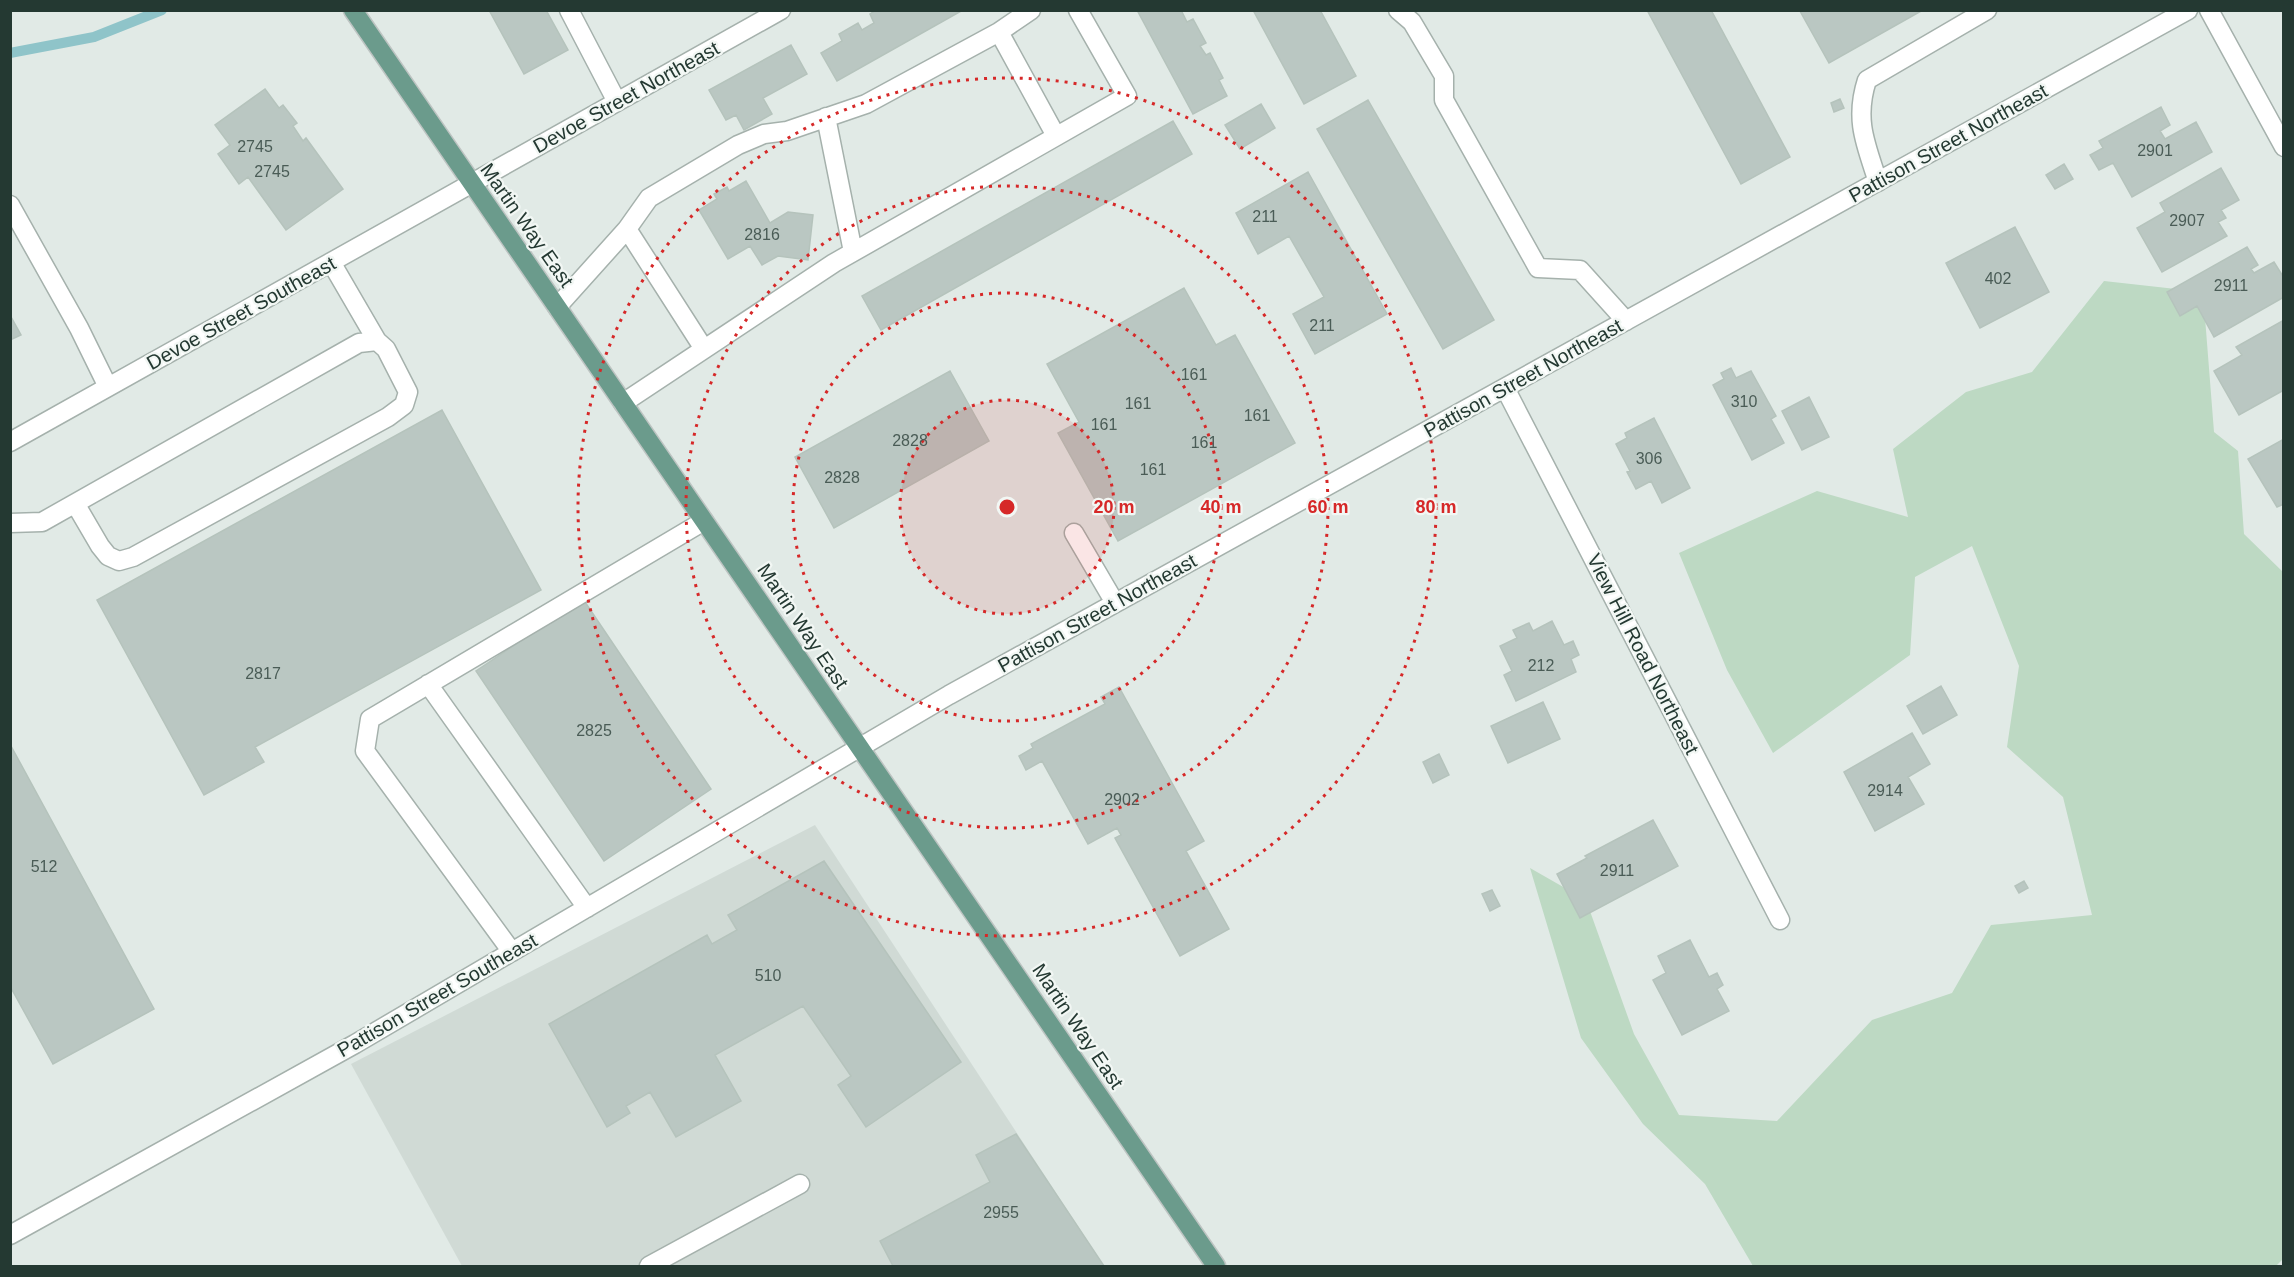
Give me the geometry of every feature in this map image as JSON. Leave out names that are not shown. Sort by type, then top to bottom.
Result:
[{"type":"main road","name":"Martin Way East","points":[[353,10],[1216,1266]]},
{"type":"street","points":[[569,10],[617,102]]},
{"type":"street","name":"Devoe Street Northeast","points":[[471,184],[781,10]]},
{"type":"street","points":[[557,307],[627,229],[649,198],[738,145],[764,134],[787,131],[866,104],[999,32],[1031,10]]},
{"type":"street","points":[[623,403],[853,252],[1127,96],[1078,10]]},
{"type":"street","points":[[1398,10],[1412,22],[1444,76],[1444,100],[1538,268],[1580,270],[1626,321]]},
{"type":"street","points":[[1878,182],[1862,133],[1860,100],[1867,80],[1987,10]]},
{"type":"street","name":"Pattison Street Northeast","points":[[859,748],[949,694],[2188,10]]},
{"type":"street","points":[[2209,10],[2283,147]]},
{"type":"street","points":[[999,32],[1056,136]]},
{"type":"street","points":[[826,117],[853,252]]},
{"type":"street","name":"Devoe Street Southeast","points":[[10,442],[471,184]]},
{"type":"street","points":[[10,205],[79,328],[108,387]]},
{"type":"street","points":[[627,229],[704,349]]},
{"type":"street","points":[[76,505],[108,556],[119,561],[133,557],[378,422],[404,405],[408,392],[386,349],[377,341],[331,262]]},
{"type":"street","points":[[10,523],[42,522],[76,505],[359,343],[377,341]]},
{"type":"street","name":"View Hill Road Northeast","points":[[1505,388],[1780,920]]},
{"type":"street","points":[[512,952],[365,751],[370,719],[704,521]]},
{"type":"street","points":[[1074,533],[1114,603]]},
{"type":"street","points":[[428,684],[586,908]]},
{"type":"street","name":"Pattison Street Southeast","points":[[11,1233],[356,1044],[859,748]]},
{"type":"street","points":[[649,1266],[800,1184]]},
{"type":"shaded area","points":[[815,825],[1104,1266],[462,1266],[351,1064]]},
{"type":"green space","points":[[2104,281],[2203,292],[2214,432],[2238,451],[2244,534],[2283,572],[2284,1258],[2276,1266],[1753,1266],[1705,1184],[1643,1124],[1581,1038],[1530,868],[1586,900],[1634,1034],[1679,1115],[1777,1121],[1872,1020],[1952,993],[1991,925],[2092,915],[2063,797],[2007,747],[2019,666],[1972,546],[1915,577],[1910,655],[1773,753],[1727,670],[1679,553],[1817,491],[1908,517],[1893,449],[1966,392],[2032,372]]},
{"type":"building","points":[[489,10],[546,10],[568,50],[524,74]]},
{"type":"building","points":[[876,10],[963,10],[837,81],[821,53],[842,41],[839,34],[858,23],[862,30],[874,23],[870,14]]},
{"type":"building","points":[[1137,10],[1181,10],[1187,22],[1193,19],[1206,43],[1200,46],[1206,55],[1210,53],[1223,78],[1219,80],[1227,96],[1193,114]]},
{"type":"building","points":[[1253,10],[1320,10],[1356,76],[1304,104]]},
{"type":"building","points":[[1647,10],[1711,10],[1790,157],[1741,184]]},
{"type":"building","points":[[1923,10],[1829,63],[1800,11]]},
{"type":"building","points":[[791,45],[807,74],[763,98],[772,114],[744,130],[736,115],[726,120],[709,90]]},
{"type":"building","points":[[265,89],[279,108],[283,105],[297,123],[293,126],[303,141],[306,138],[343,189],[286,230],[248,177],[239,184],[218,154],[230,145],[215,125]]},
{"type":"building","points":[[1840,99],[1844,108],[1834,112],[1831,103]]},
{"type":"building","points":[[1368,100],[1494,320],[1443,349],[1317,129]]},
{"type":"building","points":[[1261,104],[1275,128],[1240,149],[1225,125]]},
{"type":"building","points":[[2161,107],[2170,125],[2160,131],[2165,139],[2196,122],[2212,152],[2132,197],[2113,163],[2099,170],[2090,155],[2103,148],[2099,141]]},
{"type":"building","points":[[1173,121],[1192,154],[881,330],[862,296]]},
{"type":"building","points":[[2064,164],[2073,179],[2055,189],[2046,175]]},
{"type":"building","points":[[2221,168],[2239,200],[2221,210],[2226,218],[2218,222],[2227,236],[2162,272],[2137,228],[2165,212],[2160,203]]},
{"type":"building","points":[[1308,172],[1387,314],[1315,354],[1293,314],[1324,297],[1289,236],[1258,254],[1236,213]]},
{"type":"building","points":[[746,181],[770,223],[788,212],[813,215],[808,260],[778,256],[762,265],[750,246],[728,259],[699,210],[717,199],[714,194],[727,187],[729,191]]},
{"type":"building","points":[[2015,227],[2049,292],[1980,328],[1946,263]]},
{"type":"building","points":[[2247,247],[2258,265],[2251,269],[2254,273],[2274,262],[2284,278],[2284,297],[2214,337],[2197,306],[2180,316],[2167,292]]},
{"type":"building","points":[[1184,288],[1216,345],[1235,335],[1295,443],[1118,541],[1058,433],[1079,422],[1047,364]]},
{"type":"building","points":[[10,315],[21,335],[10,340]]},
{"type":"building","points":[[2284,320],[2284,390],[2239,415],[2214,371],[2242,355],[2236,347]]},
{"type":"building","points":[[1731,368],[1736,378],[1751,371],[1776,416],[1771,419],[1784,443],[1752,460],[1713,385],[1724,379],[1721,373]]},
{"type":"building","points":[[950,371],[989,441],[834,528],[795,457]]},
{"type":"building","points":[[1809,397],[1829,437],[1802,450],[1782,411]]},
{"type":"building","points":[[442,410],[541,590],[255,747],[264,762],[204,795],[97,600]]},
{"type":"building","points":[[1654,418],[1690,488],[1662,503],[1651,481],[1636,489],[1627,472],[1630,471],[1616,444],[1627,438],[1625,433]]},
{"type":"building","points":[[2284,439],[2284,504],[2277,507],[2248,459]]},
{"type":"building","points":[[583,599],[711,789],[604,861],[476,671]]},
{"type":"building","points":[[1552,621],[1564,645],[1573,641],[1579,655],[1571,659],[1576,672],[1516,701],[1504,675],[1512,671],[1500,646],[1517,638],[1513,630],[1529,623],[1533,631]]},
{"type":"building","points":[[1941,686],[1957,715],[1923,734],[1907,706]]},
{"type":"building","points":[[1119,687],[1204,841],[1186,851],[1229,929],[1180,956],[1115,838],[1121,835],[1117,828],[1088,844],[1042,761],[1026,770],[1019,756],[1033,748],[1031,744],[1105,704],[1101,697]]},
{"type":"building","points":[[1543,702],[1560,739],[1508,763],[1491,726]]},
{"type":"building","points":[[1912,733],[1930,764],[1908,777],[1924,804],[1875,831],[1844,772]]},
{"type":"building","points":[[11,746],[154,1009],[53,1064],[10,986]]},
{"type":"building","points":[[1439,754],[1449,775],[1433,783],[1423,762]]},
{"type":"building","points":[[1653,820],[1678,866],[1580,918],[1557,874],[1587,858],[1585,856]]},
{"type":"building","points":[[824,861],[961,1062],[866,1127],[838,1085],[851,1076],[803,1006],[715,1055],[741,1101],[676,1137],[650,1092],[626,1106],[630,1113],[607,1127],[549,1024],[707,935],[712,944],[737,930],[728,915]]},
{"type":"building","points":[[2024,881],[2028,888],[2019,893],[2015,886]]},
{"type":"building","points":[[1492,890],[1500,906],[1490,911],[1482,894]]},
{"type":"building","points":[[1690,940],[1709,977],[1717,973],[1723,985],[1717,989],[1729,1011],[1682,1035],[1653,980],[1666,973],[1658,956]]},
{"type":"building","points":[[1016,1134],[1104,1266],[893,1266],[880,1241],[990,1182],[976,1155]]},
{"type":"waterway","points":[[10,53],[94,37],[162,10]]}]
